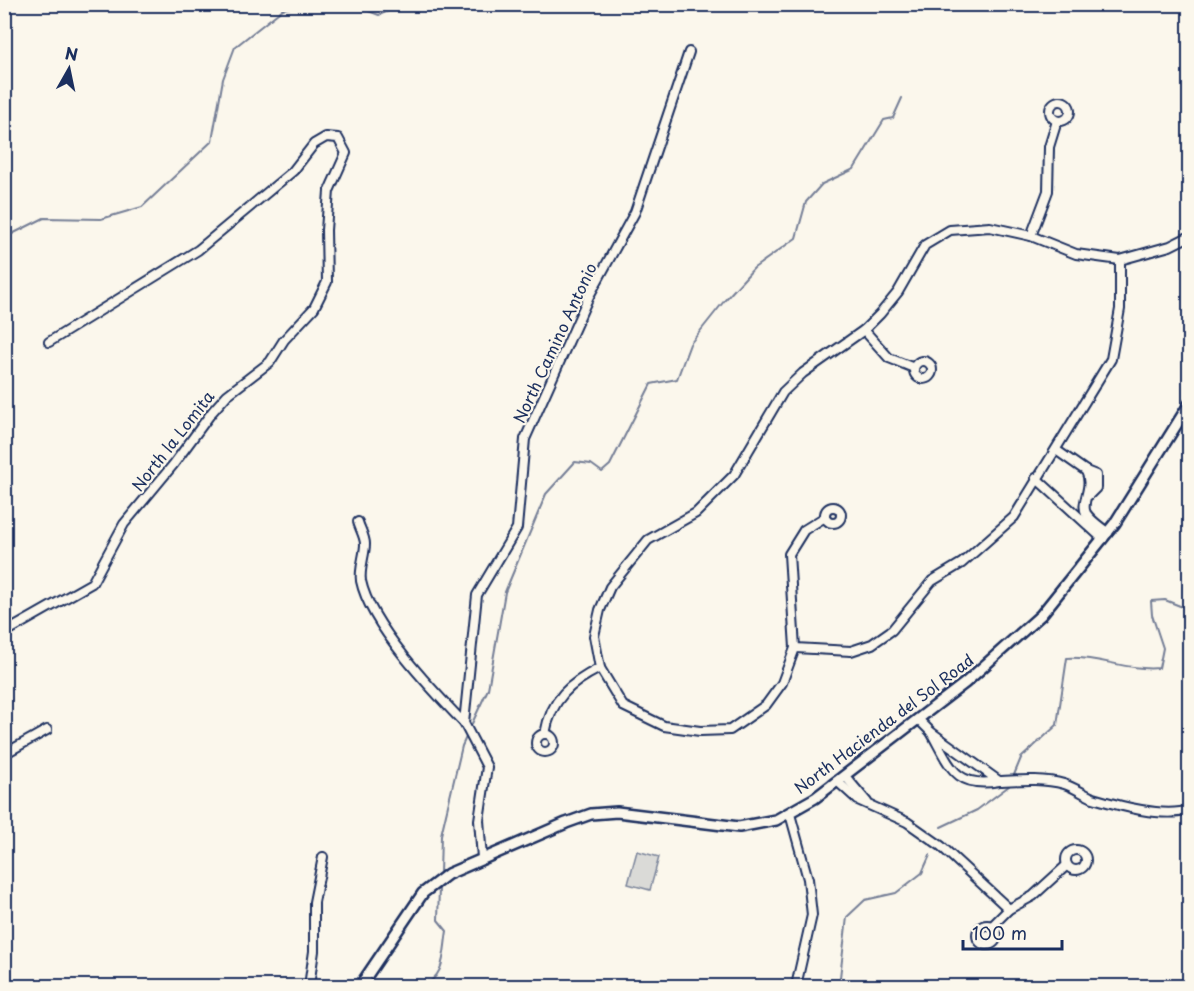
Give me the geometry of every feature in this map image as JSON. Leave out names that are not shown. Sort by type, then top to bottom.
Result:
[{"type":"street","name":"North Camino Antonio","points":[[464,723],[477,595],[517,528],[525,439],[589,296],[634,212],[689,52]]},
{"type":"street","points":[[1031,236],[1048,191],[1049,147],[1057,121]]},
{"type":"street","name":"North la Lomita","points":[[4,633],[92,583],[123,524],[173,465],[212,412],[227,395],[270,362],[284,340],[314,308],[327,282],[329,191],[346,153],[338,138],[326,137],[314,144],[293,171],[198,250],[48,342]]},
{"type":"street","points":[[825,517],[804,530],[789,554],[795,648],[774,696],[766,705],[730,730],[700,731],[664,726],[623,706],[600,668],[594,636],[600,610],[610,586],[648,540],[696,513],[734,475],[783,393],[820,359],[864,330],[898,292],[925,245],[950,230],[990,227],[1031,236],[1076,254],[1120,260],[1170,246],[1190,236]]},
{"type":"street","points":[[795,648],[850,651],[872,644],[892,630],[932,580],[967,559],[1014,517],[1110,359],[1120,309],[1120,260]]},
{"type":"street","points":[[864,330],[889,358],[914,368]]},
{"type":"street","name":"North Hacienda del Sol Road","points":[[360,987],[423,893],[448,874],[482,858],[591,814],[629,813],[739,826],[776,820],[790,814],[841,779],[965,683],[1041,615],[1105,536],[1188,410]]},
{"type":"street","points":[[1056,450],[1086,471],[1090,480],[1085,508],[1087,514],[1105,536]]},
{"type":"street","points":[[1036,478],[1105,536]]},
{"type":"street","points":[[358,522],[365,542],[361,580],[372,608],[429,687],[464,723],[488,767],[479,820],[482,858]]},
{"type":"street","points":[[545,734],[547,720],[559,696],[580,678],[600,668]]},
{"type":"street","points":[[918,719],[931,732],[956,747],[999,781]]},
{"type":"street","points":[[4,754],[47,730]]},
{"type":"street","points":[[931,732],[949,764],[966,782],[981,784],[1034,780],[1064,784],[1092,797],[1131,807],[1161,811],[1190,810]]},
{"type":"street","points":[[841,779],[858,800],[867,802],[907,822],[940,846],[1009,909]]},
{"type":"street","points":[[790,814],[808,879],[812,915],[796,987]]},
{"type":"street","points":[[309,987],[314,951],[314,902],[323,857]]},
{"type":"street","points":[[992,926],[1009,909],[1033,896],[1067,865]]},
{"type":"shaded area","points":[[637,851],[659,857],[650,890],[628,884]]},
{"type":"waterway","points":[[4,238],[44,218],[101,219],[142,207],[212,141],[223,79],[235,47],[283,9],[302,4]]},
{"type":"waterway","points":[[350,4],[379,15],[405,4]]},
{"type":"waterway","points":[[469,730],[488,689],[505,592],[546,494],[575,462],[591,464],[602,472],[610,465],[651,384],[677,379],[690,344],[725,300],[754,268],[796,238],[806,202],[822,184],[854,169],[884,120],[893,118],[902,98]]},
{"type":"waterway","points":[[1014,775],[1021,758],[1057,725],[1067,658],[1159,668],[1163,648],[1152,615],[1151,601],[1165,600],[1190,610]]},
{"type":"waterway","points":[[440,874],[441,835],[462,746],[467,735]]},
{"type":"waterway","points":[[941,827],[977,810],[1009,786]]},
{"type":"waterway","points":[[839,986],[847,917],[865,900],[896,893],[922,873],[930,855]]},
{"type":"waterway","points":[[421,986],[435,977],[444,956],[447,931],[438,920],[439,888]]},
{"type":"waterway","points":[[372,984],[407,986]]}]
